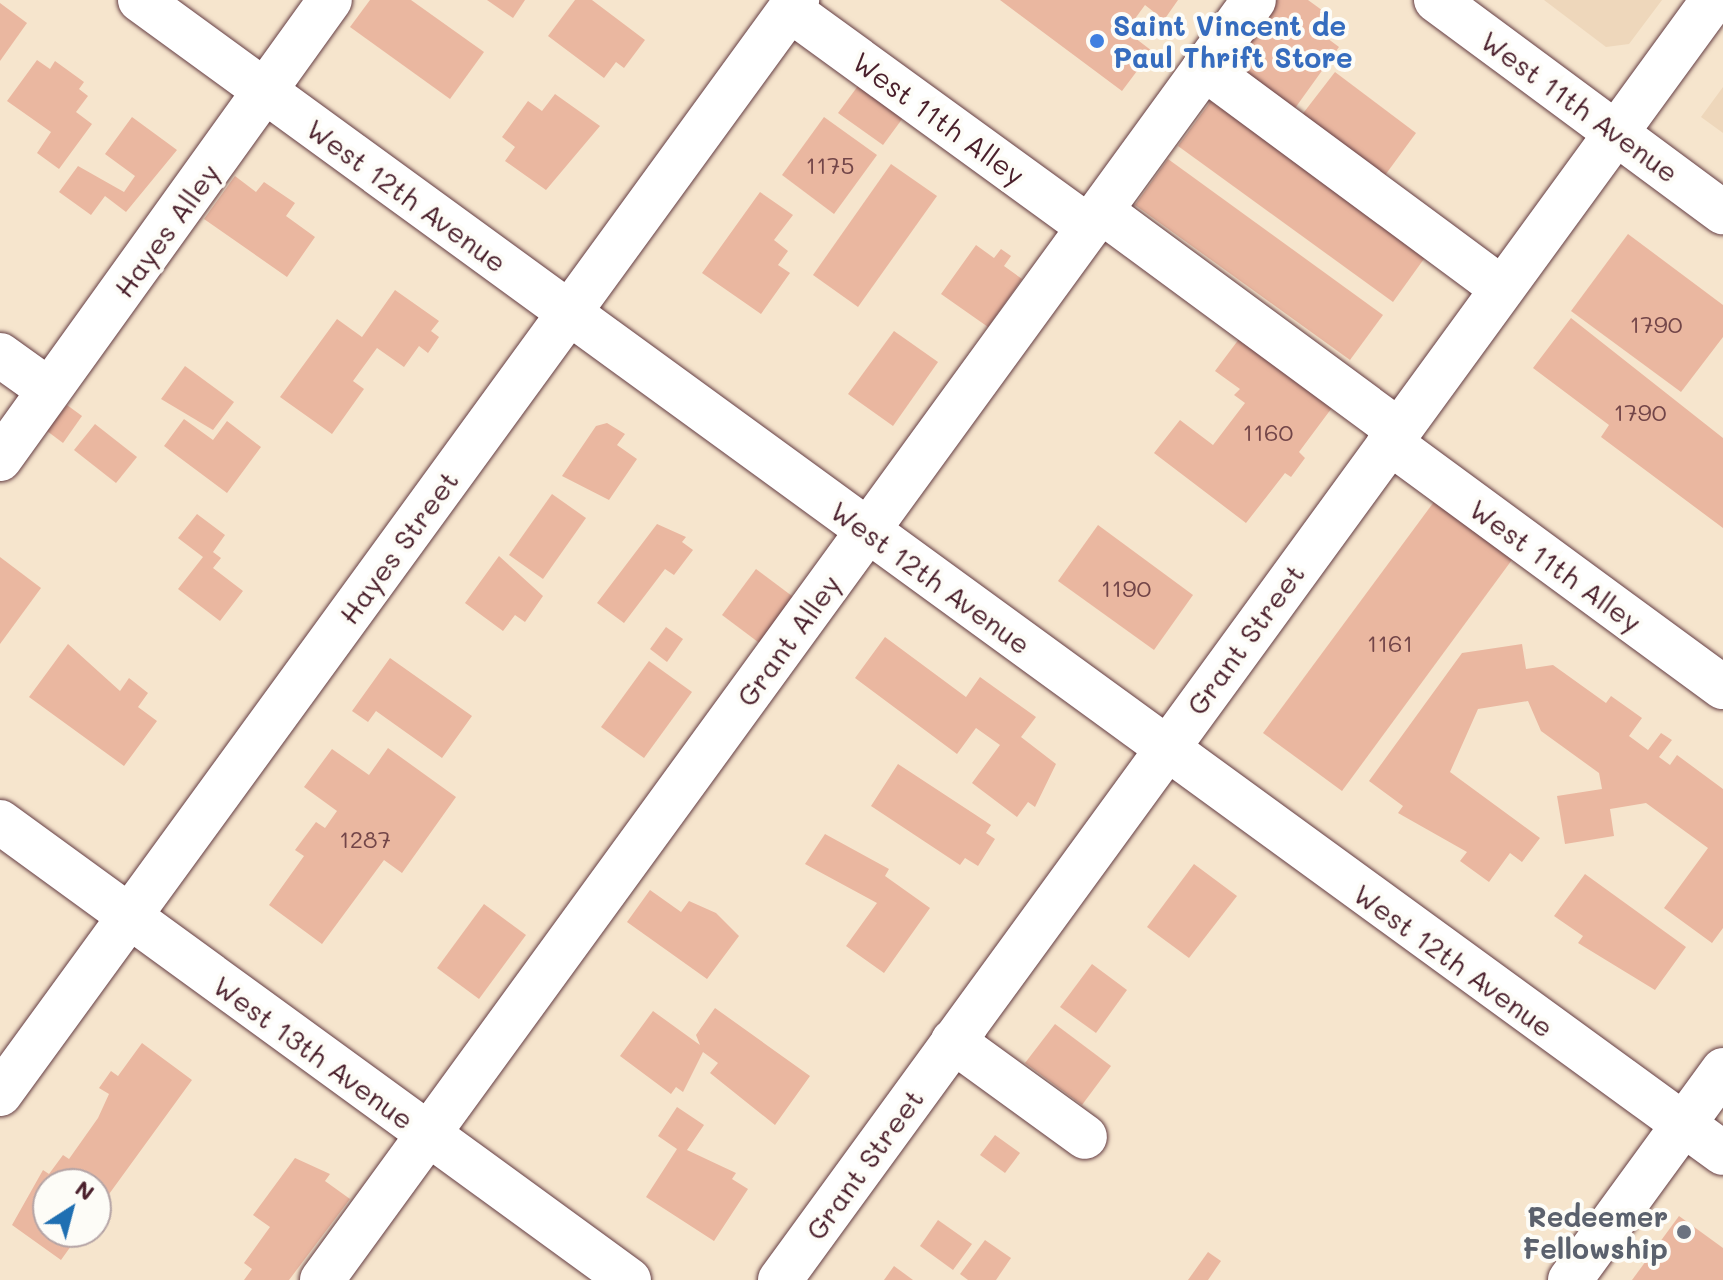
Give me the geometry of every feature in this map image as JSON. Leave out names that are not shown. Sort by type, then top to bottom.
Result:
[{"type":"street","name":"West 12th Avenue","points":[[140,0],[1723,1153]]},
{"type":"street","name":"Hayes Alley","points":[[0,459],[330,0]]},
{"type":"street","name":"Grant Alley","points":[[322,1280],[1254,0]]},
{"type":"street","name":"West 11th Avenue","points":[[1436,0],[1723,212]]},
{"type":"street","name":"Grant Street","points":[[780,1280],[1713,0]]},
{"type":"street","name":"West 11th Alley","points":[[793,5],[1393,436],[1723,687]]},
{"type":"street","name":"Hayes Street","points":[[0,1094],[793,5]]},
{"type":"street","points":[[1204,68],[1501,288]]},
{"type":"street","points":[[0,355],[49,390]]},
{"type":"street","name":"West 13th Avenue","points":[[0,822],[629,1280]]},
{"type":"street","points":[[953,1041],[1085,1137]]},
{"type":"street","points":[[1570,1280],[1723,1070]]},
{"type":"shaded area","points":[[1544,0],[1662,0],[1629,44],[1606,47]]},
{"type":"shaded area","points":[[1723,87],[1723,133],[1701,117]]},
{"type":"building","points":[[370,0],[411,0],[484,52],[450,99],[350,27]]},
{"type":"building","points":[[487,0],[525,0],[513,18]]},
{"type":"building","points":[[575,0],[592,0],[645,40],[624,68],[616,62],[604,78],[548,36]]},
{"type":"building","name":"Saint Vincent de Paul Thrift Store","points":[[1000,0],[1178,0],[1164,20],[1145,5],[1126,31],[1152,51],[1122,91]]},
{"type":"building","points":[[1277,0],[1308,0],[1330,16],[1319,32],[1339,47],[1293,111],[1230,64]]},
{"type":"building","points":[[0,3],[27,23],[0,61]]},
{"type":"building","points":[[37,60],[50,69],[55,61],[84,82],[79,89],[88,96],[76,112],[92,124],[59,169],[37,153],[51,132],[7,101]]},
{"type":"building","points":[[1335,72],[1416,133],[1383,178],[1301,116]]},
{"type":"building","points":[[863,79],[908,111],[883,145],[838,113]]},
{"type":"building","points":[[555,94],[600,126],[546,190],[505,161],[515,147],[502,137],[528,101],[542,111]]},
{"type":"building","points":[[1211,101],[1426,256],[1393,302],[1178,146]]},
{"type":"building","points":[[132,117],[177,150],[126,212],[105,196],[91,215],[59,192],[78,166],[124,192],[135,176],[105,154]]},
{"type":"building","points":[[824,117],[877,155],[834,214],[782,175]]},
{"type":"building","points":[[1168,159],[1383,315],[1350,360],[1135,205]]},
{"type":"building","points":[[891,164],[937,196],[858,307],[813,275]]},
{"type":"building","points":[[235,176],[256,192],[264,182],[295,203],[286,216],[315,237],[287,277],[204,219]]},
{"type":"building","points":[[760,192],[793,215],[774,240],[788,251],[778,265],[790,273],[761,314],[702,273]]},
{"type":"building","points":[[1628,234],[1723,305],[1723,337],[1681,392],[1571,311]]},
{"type":"building","points":[[976,245],[994,258],[1001,249],[1011,256],[1004,266],[1022,279],[988,327],[941,294]]},
{"type":"building","points":[[395,290],[439,321],[431,331],[439,337],[428,353],[419,346],[404,367],[377,348],[353,381],[364,389],[332,434],[280,397],[337,319],[362,337]]},
{"type":"building","points":[[1571,318],[1723,438],[1723,528],[1601,437],[1609,425],[1533,368]]},
{"type":"building","points":[[894,331],[938,362],[893,426],[848,394]]},
{"type":"building","points":[[1245,331],[1337,401],[1299,452],[1305,458],[1291,477],[1285,473],[1246,523],[1154,453],[1180,420],[1213,445],[1245,403],[1234,395],[1240,389],[1215,371]]},
{"type":"building","points":[[185,366],[234,402],[213,430],[161,399]]},
{"type":"building","points":[[67,405],[82,416],[63,443],[47,431]]},
{"type":"building","points":[[184,419],[213,440],[227,421],[261,447],[227,493],[164,446]]},
{"type":"building","points":[[607,423],[625,434],[617,445],[637,459],[609,500],[562,476],[596,426]]},
{"type":"building","points":[[95,424],[137,457],[116,483],[74,450]]},
{"type":"building","points":[[552,494],[586,518],[543,579],[509,555]]},
{"type":"building","points":[[1439,495],[1517,553],[1342,791],[1263,733]]},
{"type":"building","points":[[197,514],[225,535],[213,552],[221,558],[213,568],[243,591],[220,621],[178,589],[203,557],[178,538]]},
{"type":"building","points":[[657,524],[686,537],[682,542],[693,550],[674,575],[665,569],[624,623],[597,603]]},
{"type":"building","points":[[1098,525],[1193,595],[1154,650],[1058,581]]},
{"type":"building","points":[[499,556],[543,596],[525,622],[515,615],[503,631],[465,603]]},
{"type":"building","points":[[0,557],[41,588],[0,644]]},
{"type":"building","points":[[756,569],[800,602],[766,648],[722,615]]},
{"type":"building","points":[[666,627],[683,639],[667,662],[650,649]]},
{"type":"building","points":[[885,637],[966,697],[980,677],[1036,717],[1021,737],[1056,764],[1035,807],[1028,802],[1017,817],[972,783],[1000,745],[976,728],[957,754],[855,678]]},
{"type":"building","points":[[68,644],[120,691],[129,678],[148,693],[138,707],[157,721],[124,766],[29,697]]},
{"type":"building","points":[[1522,644],[1526,669],[1553,665],[1606,703],[1611,696],[1642,718],[1629,736],[1648,750],[1661,733],[1672,740],[1659,757],[1670,765],[1677,755],[1723,789],[1723,928],[1712,943],[1664,908],[1708,848],[1646,803],[1610,809],[1614,836],[1565,844],[1557,796],[1602,789],[1599,773],[1541,731],[1528,701],[1478,709],[1450,772],[1540,838],[1522,862],[1510,853],[1489,882],[1460,861],[1467,852],[1398,813],[1403,806],[1369,781],[1462,653]]},
{"type":"building","points":[[390,658],[472,716],[442,758],[376,711],[368,722],[352,711]]},
{"type":"building","points":[[649,661],[692,692],[644,758],[601,727]]},
{"type":"building","points":[[388,748],[456,797],[402,873],[384,860],[322,944],[269,905],[304,856],[295,850],[316,822],[325,828],[337,811],[304,787],[332,749],[369,775]]},
{"type":"building","points":[[898,764],[991,825],[986,833],[995,839],[978,866],[965,858],[960,865],[871,806]]},
{"type":"building","points":[[825,834],[889,869],[885,876],[930,908],[884,973],[846,946],[877,903],[805,864]]},
{"type":"building","points":[[1194,864],[1237,896],[1189,958],[1147,927]]},
{"type":"building","points":[[1585,874],[1686,947],[1655,990],[1578,943],[1583,936],[1554,916]]},
{"type":"building","points":[[650,890],[681,912],[689,901],[716,913],[739,936],[707,979],[627,922]]},
{"type":"building","points":[[484,904],[526,935],[479,999],[437,968]]},
{"type":"building","points":[[1092,964],[1127,990],[1096,1033],[1060,1007]]},
{"type":"building","points":[[715,1008],[810,1076],[775,1125],[710,1073],[718,1063],[703,1052],[683,1092],[676,1087],[671,1094],[620,1056],[653,1011],[700,1045],[696,1035]]},
{"type":"building","points":[[1055,1024],[1111,1066],[1082,1105],[1025,1063]]},
{"type":"building","points":[[142,1043],[192,1080],[112,1190],[112,1168],[53,1168],[63,1155],[69,1159],[98,1118],[109,1094],[99,1088],[111,1071],[118,1076]]},
{"type":"building","points":[[677,1107],[704,1125],[687,1150],[736,1173],[732,1179],[748,1189],[714,1241],[646,1197],[677,1149],[658,1136]]},
{"type":"building","points":[[995,1135],[1020,1153],[1005,1173],[980,1155]]},
{"type":"building","points":[[295,1158],[330,1174],[325,1181],[350,1199],[289,1280],[244,1280],[252,1269],[244,1263],[270,1227],[253,1215]]},
{"type":"building","points":[[32,1190],[32,1239],[12,1225]]},
{"type":"building","name":"Redeemer Fellowship","points":[[1679,1216],[1723,1248],[1723,1280],[1632,1280]]},
{"type":"building","points":[[938,1220],[972,1244],[953,1270],[920,1246]]},
{"type":"building","points":[[985,1240],[1011,1258],[996,1280],[968,1280],[960,1274]]},
{"type":"building","points":[[44,1248],[70,1248],[61,1260]]},
{"type":"building","points":[[1208,1252],[1221,1261],[1208,1280],[1188,1280]]},
{"type":"building","points":[[894,1266],[913,1280],[884,1280]]},
{"type":"place","name":"Saint Vincent de Paul Thrift Store","points":[[1097,41]]},
{"type":"place","name":"Redeemer Fellowship","points":[[1684,1232]]}]
